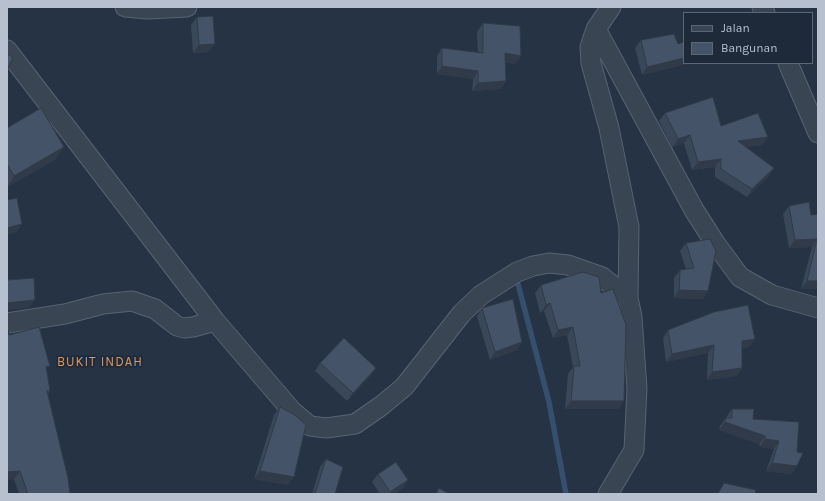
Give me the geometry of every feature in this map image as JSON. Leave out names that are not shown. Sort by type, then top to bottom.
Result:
[{"type":"street","points":[[125,7],[148,9],[187,7]]},
{"type":"street","points":[[608,494],[634,450],[637,389],[632,317],[628,298],[629,227],[609,128],[592,63],[590,47],[596,29],[611,7]]},
{"type":"street","points":[[596,29],[694,210],[715,243],[740,277],[772,295],[818,308]]},
{"type":"street","points":[[7,50],[214,321],[292,411],[310,426],[326,428],[355,424],[381,406],[404,387],[462,313],[481,295],[517,272],[533,266],[549,263],[568,265],[602,278],[628,298]]},
{"type":"street","points":[[788,64],[818,133]]},
{"type":"street","points":[[7,323],[65,314],[103,304],[132,301],[155,309],[177,326],[184,328],[214,321]]},
{"type":"building","points":[[213,16],[215,44],[199,45],[197,17]]},
{"type":"building","points":[[483,23],[520,26],[521,56],[505,53],[506,81],[478,83],[478,71],[442,66],[442,48],[483,53]]},
{"type":"building","points":[[674,34],[678,44],[683,42],[683,58],[647,67],[641,40]]},
{"type":"building","points":[[7,54],[13,57],[7,71]]},
{"type":"building","points":[[713,97],[721,126],[758,113],[768,137],[738,141],[774,168],[752,189],[721,169],[721,159],[698,162],[690,135],[678,139],[665,113]]},
{"type":"building","points":[[41,108],[64,147],[14,176],[7,164],[7,128]]},
{"type":"building","points":[[17,198],[22,224],[7,228],[7,200]]},
{"type":"building","points":[[809,202],[811,215],[818,214],[818,281],[807,281],[817,239],[795,240],[789,206]]},
{"type":"building","points":[[710,239],[716,251],[708,291],[679,290],[680,270],[694,268],[686,243]]},
{"type":"building","points":[[583,272],[599,277],[601,293],[613,289],[626,325],[624,401],[571,401],[574,366],[580,366],[573,327],[558,330],[550,303],[546,305],[541,285]]},
{"type":"building","points":[[34,278],[35,300],[7,303],[7,280]]},
{"type":"building","points":[[513,299],[522,342],[495,352],[482,308]]},
{"type":"building","points":[[748,305],[755,339],[742,341],[742,368],[712,372],[714,345],[672,354],[668,330],[714,312]]},
{"type":"building","points":[[7,326],[9,335],[39,327],[50,366],[46,367],[50,390],[47,391],[68,478],[70,494],[28,494],[20,471],[7,472]]},
{"type":"building","points":[[344,338],[376,368],[353,393],[320,363]]},
{"type":"building","points":[[280,407],[295,415],[306,425],[294,477],[260,471]]},
{"type":"building","points":[[732,409],[754,409],[753,419],[799,422],[797,452],[803,453],[797,466],[772,463],[779,441],[765,439],[765,436],[725,422],[726,418],[732,418]]},
{"type":"building","points":[[326,459],[343,467],[335,494],[315,494]]},
{"type":"building","points":[[396,462],[408,480],[390,492],[378,474]]},
{"type":"building","points":[[724,483],[756,490],[755,494],[718,494]]},
{"type":"building","points":[[439,488],[449,494],[436,494]]},
{"type":"waterway","points":[[518,284],[549,402],[566,494]]},
{"type":"district","name":"BUKIT INDAH","points":[[100,362]]}]
